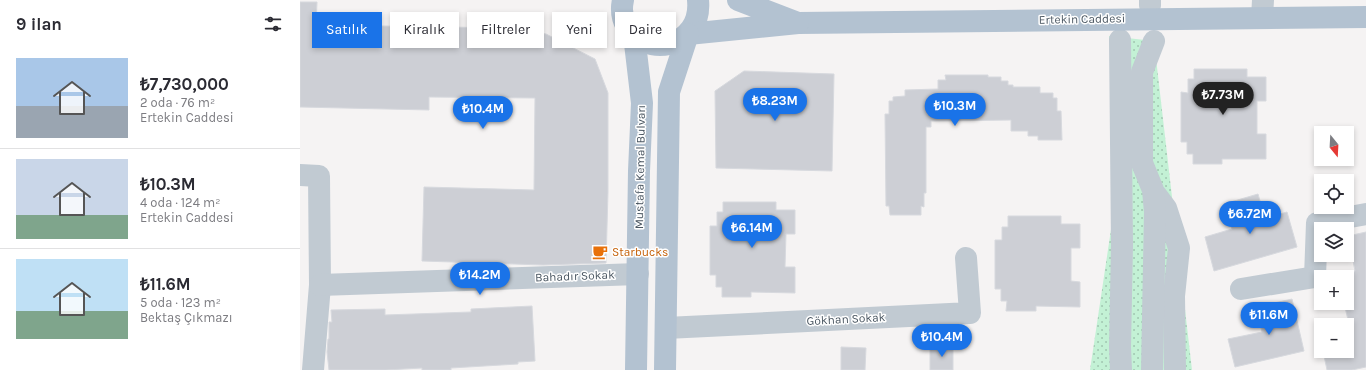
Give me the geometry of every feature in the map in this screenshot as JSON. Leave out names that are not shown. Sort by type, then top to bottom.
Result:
[{"type":"main road","points":[[623,12],[622,5],[624,0]]},
{"type":"main road","points":[[676,43],[688,34],[695,24],[698,13],[698,0]]},
{"type":"main road","points":[[738,0],[798,23]]},
{"type":"main road","name":"Ertekin Caddesi","points":[[688,34],[798,23],[1262,9],[1366,17]]},
{"type":"main road","points":[[665,370],[669,92],[688,34]]},
{"type":"main road","name":"Mustafa Kemal Bulvarı","points":[[635,48],[642,103],[639,170],[636,370]]},
{"type":"street","points":[[1120,40],[1122,245],[1121,370]]},
{"type":"street","points":[[1154,41],[1142,72],[1142,163],[1153,190],[1166,208],[1179,248],[1174,296],[1174,370]]},
{"type":"street","points":[[300,175],[319,176],[320,285],[313,370]]},
{"type":"street","points":[[1152,370],[1156,212],[1153,190]]},
{"type":"street","points":[[1241,289],[1315,277],[1317,223],[1366,214]]},
{"type":"street","name":"Gökhan Sokak","points":[[666,328],[970,313],[966,258]]},
{"type":"street","name":"Bahadır Sokak","points":[[320,285],[638,274]]},
{"type":"green space","points":[[1109,36],[1154,41],[1192,370],[1090,370],[1119,176]]},
{"type":"building","points":[[300,2],[317,2],[317,12],[312,12],[312,48],[382,48],[382,26],[390,26],[390,48],[459,48],[459,27],[467,27],[467,48],[544,48],[544,34],[546,34],[552,37],[552,48],[573,48],[595,59],[608,93],[606,263],[543,265],[422,261],[424,187],[534,190],[535,98],[429,97],[429,110],[300,107]]},
{"type":"building","points":[[1194,69],[1247,69],[1247,77],[1266,77],[1266,101],[1257,101],[1257,134],[1266,134],[1266,159],[1222,159],[1222,164],[1193,164],[1193,154],[1187,154],[1187,142],[1181,142],[1181,92],[1188,93],[1188,79],[1194,79]]},
{"type":"building","points":[[744,71],[834,74],[832,171],[716,168],[715,91]]},
{"type":"building","points":[[945,75],[988,75],[988,77],[1001,77],[1001,81],[1008,81],[1008,85],[1013,85],[1013,87],[1040,87],[1040,93],[1053,93],[1053,98],[1057,98],[1057,111],[1061,111],[1062,140],[1038,140],[1038,136],[1028,136],[1028,131],[1011,131],[1011,120],[931,121],[931,127],[926,127],[926,193],[924,193],[924,207],[921,206],[921,215],[890,215],[889,206],[886,206],[885,114],[889,114],[889,101],[893,101],[893,97],[905,96],[905,90],[938,89],[938,80],[946,80]]},
{"type":"building","points":[[1258,194],[1265,218],[1287,212],[1297,247],[1214,271],[1205,237],[1232,229],[1224,204]]},
{"type":"building","points":[[723,202],[776,202],[776,210],[795,210],[795,234],[786,234],[785,267],[795,267],[795,293],[751,292],[751,297],[722,297],[722,287],[716,287],[716,275],[710,275],[710,226],[717,226],[717,212],[723,212]]},
{"type":"building","points":[[1008,216],[1061,216],[1061,224],[1080,224],[1080,248],[1071,248],[1071,281],[1080,282],[1080,307],[1036,306],[1036,311],[1006,311],[1007,301],[1001,301],[1001,289],[995,289],[995,240],[1002,240],[1002,227],[1008,227]]},
{"type":"building","points":[[1366,232],[1366,367],[1352,370],[1327,370],[1324,358],[1354,358],[1354,318],[1348,318],[1346,310],[1354,310],[1354,235]]},
{"type":"building","points":[[1292,299],[1304,351],[1235,367],[1228,339],[1262,332],[1256,307]]},
{"type":"building","points":[[532,306],[535,361],[518,362],[518,364],[451,368],[451,370],[422,370],[422,368],[386,370],[329,370],[327,352],[329,322],[332,322],[331,310],[385,309],[385,315],[471,312],[471,309]]},
{"type":"building","points":[[930,346],[953,346],[953,370],[930,370]]},
{"type":"building","points":[[841,347],[866,348],[865,370],[841,370]]},
{"type":"place","name":"Starbucks","points":[[600,252]]}]
